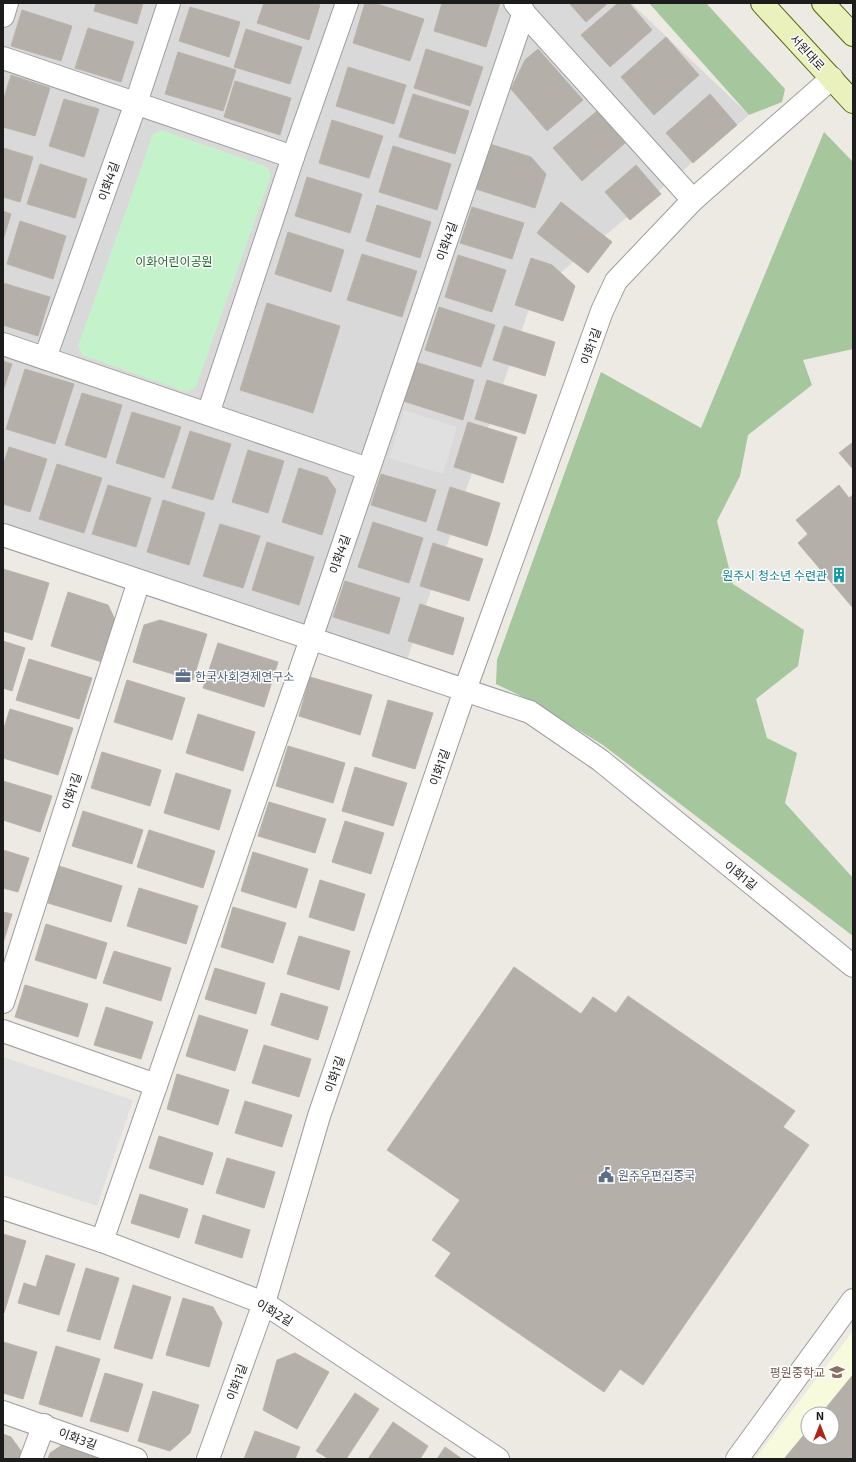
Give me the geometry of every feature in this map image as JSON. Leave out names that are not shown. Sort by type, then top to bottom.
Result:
[{"type":"street","points":[[3,16],[7,3]]},
{"type":"street","name":"이화4길","points":[[45,358],[136,103],[169,3]]},
{"type":"street","points":[[208,414],[293,157],[347,3]]},
{"type":"street","name":"서원대로","points":[[762,3],[853,102]]},
{"type":"street","points":[[823,3],[853,35]]},
{"type":"street","name":"이화4길","points":[[311,639],[519,7],[693,200]]},
{"type":"street","points":[[3,58],[293,157]]},
{"type":"street","name":"이화1길","points":[[208,1459],[264,1303],[319,1116],[465,690],[602,311],[616,281],[693,200],[832,78]]},
{"type":"street","points":[[3,344],[368,469]]},
{"type":"street","name":"이화1길","points":[[3,535],[530,712],[600,760],[853,966]]},
{"type":"street","name":"이화1길","points":[[3,1002],[139,581]]},
{"type":"street","points":[[102,1241],[311,639]]},
{"type":"street","points":[[3,1031],[156,1086]]},
{"type":"street","name":"이화2길","points":[[3,1208],[102,1241],[264,1303],[498,1459]]},
{"type":"street","points":[[737,1459],[853,1300]]},
{"type":"street","name":"이화3길","points":[[3,1412],[44,1425],[136,1459]]},
{"type":"street","name":"이화3길","points":[[31,1459],[44,1425]]},
{"type":"shaded area","points":[[3,3],[631,3],[749,115],[534,295],[401,677],[3,547]]},
{"type":"shaded area","points":[[404,410],[457,427],[443,474],[389,458]]},
{"type":"shaded area","points":[[3,1057],[133,1100],[97,1206],[3,1175]]},
{"type":"shaded area","name":"평원중학교","points":[[853,1331],[853,1459],[755,1459]]},
{"type":"green space","points":[[649,3],[706,3],[785,89],[782,102],[749,115]]},
{"type":"green space","name":"이화어린이공원","points":[[162,130],[267,167],[271,175],[196,387],[187,392],[82,355],[78,346],[153,134]]},
{"type":"green space","points":[[824,132],[853,162],[853,349],[803,360],[812,385],[748,435],[740,476],[717,521],[733,584],[804,630],[798,666],[756,699],[767,738],[797,753],[785,803],[853,878],[853,936],[603,745],[525,698],[496,684],[497,660],[601,372],[701,428]]},
{"type":"building","points":[[96,3],[143,3],[137,24],[94,11]]},
{"type":"building","points":[[264,3],[312,3],[320,5],[309,40],[257,23]]},
{"type":"building","points":[[365,3],[374,3],[424,19],[410,61],[353,43]]},
{"type":"building","points":[[442,3],[500,3],[486,47],[434,31]]},
{"type":"building","points":[[569,3],[608,3],[586,22]]},
{"type":"building","points":[[618,3],[629,3],[652,30],[610,67],[581,35]]},
{"type":"building","points":[[190,7],[240,22],[229,57],[179,41]]},
{"type":"building","points":[[22,10],[72,26],[61,61],[11,46]]},
{"type":"building","points":[[88,28],[134,42],[121,82],[75,68]]},
{"type":"building","points":[[246,29],[302,47],[290,84],[234,67]]},
{"type":"building","points":[[666,37],[699,75],[654,115],[621,77]]},
{"type":"building","points":[[426,49],[483,67],[470,106],[414,88]]},
{"type":"building","points":[[538,49],[583,100],[547,131],[511,89],[525,60]]},
{"type":"building","points":[[178,52],[236,70],[223,111],[165,94]]},
{"type":"building","points":[[348,67],[406,85],[394,124],[336,106]]},
{"type":"building","points":[[11,75],[50,88],[35,136],[3,127],[3,101]]},
{"type":"building","points":[[235,81],[291,98],[280,135],[224,117]]},
{"type":"building","points":[[413,94],[469,111],[455,154],[399,137]]},
{"type":"building","points":[[710,94],[737,125],[693,163],[666,133]]},
{"type":"building","points":[[64,99],[99,109],[84,157],[49,146]]},
{"type":"building","points":[[597,111],[625,143],[582,181],[553,148]]},
{"type":"building","points":[[332,120],[383,136],[369,178],[319,163]]},
{"type":"building","points":[[490,144],[531,157],[546,174],[535,208],[476,189]]},
{"type":"building","points":[[393,146],[451,164],[437,210],[379,192]]},
{"type":"building","points":[[3,148],[33,157],[20,202],[3,197]]},
{"type":"building","points":[[40,164],[87,179],[75,218],[27,204]]},
{"type":"building","points":[[636,165],[661,194],[630,220],[605,192]]},
{"type":"building","points":[[307,177],[362,194],[350,233],[295,216]]},
{"type":"building","points":[[561,202],[612,242],[588,273],[537,233]]},
{"type":"building","points":[[377,205],[431,222],[420,258],[366,241]]},
{"type":"building","points":[[472,207],[524,223],[512,259],[460,243]]},
{"type":"building","points":[[3,211],[11,214],[3,240]]},
{"type":"building","points":[[20,221],[66,236],[53,279],[7,264]]},
{"type":"building","points":[[288,232],[344,250],[331,292],[275,274]]},
{"type":"building","points":[[362,254],[417,271],[402,317],[347,300]]},
{"type":"building","points":[[458,255],[506,270],[492,312],[445,297]]},
{"type":"building","points":[[531,258],[552,265],[575,286],[563,321],[515,305]]},
{"type":"building","points":[[3,283],[50,297],[38,336],[3,325]]},
{"type":"building","points":[[267,303],[340,326],[313,413],[240,390]]},
{"type":"building","points":[[439,307],[495,325],[481,367],[425,350]]},
{"type":"building","points":[[504,326],[555,342],[545,376],[493,360]]},
{"type":"building","points":[[3,361],[12,364],[3,391]]},
{"type":"building","points":[[412,361],[474,380],[463,420],[400,400]]},
{"type":"building","points":[[25,369],[74,384],[55,444],[6,429]]},
{"type":"building","points":[[487,380],[537,395],[525,434],[475,419]]},
{"type":"building","points":[[82,393],[122,405],[106,458],[65,445]]},
{"type":"building","points":[[132,412],[181,427],[164,478],[116,463]]},
{"type":"building","points":[[468,422],[517,437],[503,483],[454,467]]},
{"type":"building","points":[[190,431],[231,444],[213,500],[172,488]]},
{"type":"building","points":[[853,442],[853,469],[839,453]]},
{"type":"building","points":[[9,447],[47,459],[30,512],[3,504],[3,465]]},
{"type":"building","points":[[248,450],[284,461],[268,513],[232,502]]},
{"type":"building","points":[[57,464],[102,478],[84,533],[39,519]]},
{"type":"building","points":[[299,468],[327,477],[336,490],[322,535],[282,522]]},
{"type":"building","points":[[381,474],[436,490],[426,522],[371,505]]},
{"type":"building","points":[[108,485],[151,498],[136,547],[92,534]]},
{"type":"building","name":"원주시 청소년 수련관","points":[[839,485],[849,498],[853,495],[853,608],[798,543],[808,534],[796,520]]},
{"type":"building","points":[[450,487],[500,503],[487,546],[437,530]]},
{"type":"building","points":[[163,500],[205,513],[189,565],[147,552]]},
{"type":"building","points":[[373,522],[423,538],[409,583],[358,567]]},
{"type":"building","points":[[220,524],[260,536],[243,588],[203,576]]},
{"type":"building","points":[[267,542],[314,557],[299,605],[252,590]]},
{"type":"building","points":[[433,543],[483,559],[469,601],[420,586]]},
{"type":"building","points":[[3,569],[49,583],[32,640],[3,631]]},
{"type":"building","points":[[345,581],[400,598],[389,634],[333,617]]},
{"type":"building","points":[[68,592],[108,605],[117,624],[105,663],[51,646]]},
{"type":"building","points":[[420,604],[464,618],[453,655],[408,641]]},
{"type":"building","points":[[160,620],[207,634],[193,680],[133,662],[144,625]]},
{"type":"building","points":[[3,641],[25,648],[12,691],[3,688]]},
{"type":"building","points":[[218,643],[278,662],[264,707],[203,688]]},
{"type":"building","points":[[29,659],[92,678],[79,719],[16,700]]},
{"type":"building","points":[[310,677],[372,695],[360,735],[299,716]]},
{"type":"building","points":[[127,680],[185,698],[172,740],[114,722]]},
{"type":"building","points":[[388,700],[433,713],[415,769],[372,756]]},
{"type":"building","points":[[10,709],[73,728],[58,775],[3,758],[3,731]]},
{"type":"building","points":[[198,714],[255,732],[243,771],[186,753]]},
{"type":"building","points":[[288,746],[345,763],[333,803],[276,786]]},
{"type":"building","points":[[102,752],[161,770],[150,806],[91,788]]},
{"type":"building","points":[[355,767],[407,783],[393,826],[342,811]]},
{"type":"building","points":[[176,773],[231,790],[219,830],[164,813]]},
{"type":"building","points":[[3,781],[52,796],[40,832],[3,820]]},
{"type":"building","points":[[269,802],[326,819],[315,853],[258,836]]},
{"type":"building","points":[[83,811],[143,830],[132,864],[72,846]]},
{"type":"building","points":[[345,821],[384,833],[371,874],[332,862]]},
{"type":"building","points":[[149,830],[215,851],[203,888],[137,867]]},
{"type":"building","points":[[3,850],[29,858],[18,892],[3,888]]},
{"type":"building","points":[[253,852],[308,869],[296,908],[241,891]]},
{"type":"building","points":[[59,866],[122,886],[111,922],[48,903]]},
{"type":"building","points":[[320,880],[365,894],[354,931],[309,917]]},
{"type":"building","points":[[139,888],[198,906],[186,944],[127,926]]},
{"type":"building","points":[[233,907],[286,923],[273,963],[221,947]]},
{"type":"building","points":[[3,912],[12,914],[3,943]]},
{"type":"building","points":[[46,924],[107,943],[96,979],[35,960]]},
{"type":"building","points":[[299,936],[350,951],[339,990],[287,974]]},
{"type":"building","points":[[114,951],[171,968],[161,1001],[103,983]]},
{"type":"building","name":"원주우편집중국","points":[[514,967],[581,1014],[593,997],[616,1013],[628,996],[795,1111],[783,1127],[809,1145],[643,1385],[620,1369],[604,1392],[435,1276],[451,1253],[432,1240],[460,1200],[387,1150]]},
{"type":"building","points":[[215,968],[265,983],[256,1014],[205,999]]},
{"type":"building","points":[[25,985],[88,1004],[78,1037],[15,1017]]},
{"type":"building","points":[[281,993],[328,1007],[318,1040],[271,1025]]},
{"type":"building","points":[[106,1007],[153,1022],[141,1059],[94,1045]]},
{"type":"building","points":[[199,1015],[248,1030],[235,1071],[186,1056]]},
{"type":"building","points":[[264,1045],[311,1059],[299,1097],[252,1083]]},
{"type":"building","points":[[177,1074],[229,1090],[218,1125],[167,1109]]},
{"type":"building","points":[[245,1101],[292,1115],[282,1147],[235,1133]]},
{"type":"building","points":[[159,1136],[213,1153],[203,1185],[149,1168]]},
{"type":"building","points":[[227,1158],[275,1172],[264,1208],[216,1193]]},
{"type":"building","points":[[140,1194],[188,1209],[179,1238],[131,1223]]},
{"type":"building","points":[[203,1215],[250,1230],[242,1258],[195,1243]]},
{"type":"building","points":[[3,1234],[26,1241],[4,1313],[3,1313]]},
{"type":"building","points":[[46,1255],[75,1264],[59,1315],[18,1303],[24,1283],[36,1287]]},
{"type":"building","points":[[86,1268],[119,1278],[100,1340],[67,1331]]},
{"type":"building","points":[[133,1285],[171,1297],[152,1359],[114,1348]]},
{"type":"building","points":[[183,1298],[213,1307],[222,1323],[209,1367],[166,1355]]},
{"type":"building","points":[[3,1342],[37,1352],[23,1399],[3,1393]]},
{"type":"building","points":[[56,1346],[100,1359],[82,1417],[39,1404]]},
{"type":"building","points":[[295,1353],[329,1372],[297,1429],[263,1410],[277,1360]]},
{"type":"building","points":[[105,1373],[143,1384],[128,1432],[90,1421]]},
{"type":"building","points":[[852,1376],[853,1459],[784,1459],[800,1440],[800,1446],[840,1446],[840,1406],[828,1406]]},
{"type":"building","points":[[153,1391],[199,1405],[190,1433],[170,1451],[138,1441]]},
{"type":"building","points":[[355,1393],[379,1409],[346,1459],[329,1459],[316,1451]]},
{"type":"building","points":[[393,1422],[428,1446],[420,1459],[368,1459]]},
{"type":"building","points":[[255,1431],[300,1447],[295,1459],[244,1459]]},
{"type":"building","points":[[3,1434],[11,1437],[21,1451],[19,1459],[3,1459]]},
{"type":"building","points":[[62,1445],[103,1458],[48,1459],[50,1453]]},
{"type":"building","points":[[445,1447],[462,1459],[437,1459]]},
{"type":"place","name":"원주시 청소년 수련관","points":[[839,575]]},
{"type":"place","name":"한국사회경제연구소","points":[[183,676]]},
{"type":"place","name":"원주우편집중국","points":[[606,1175]]},
{"type":"place","name":"평원중학교","points":[[837,1372]]}]
